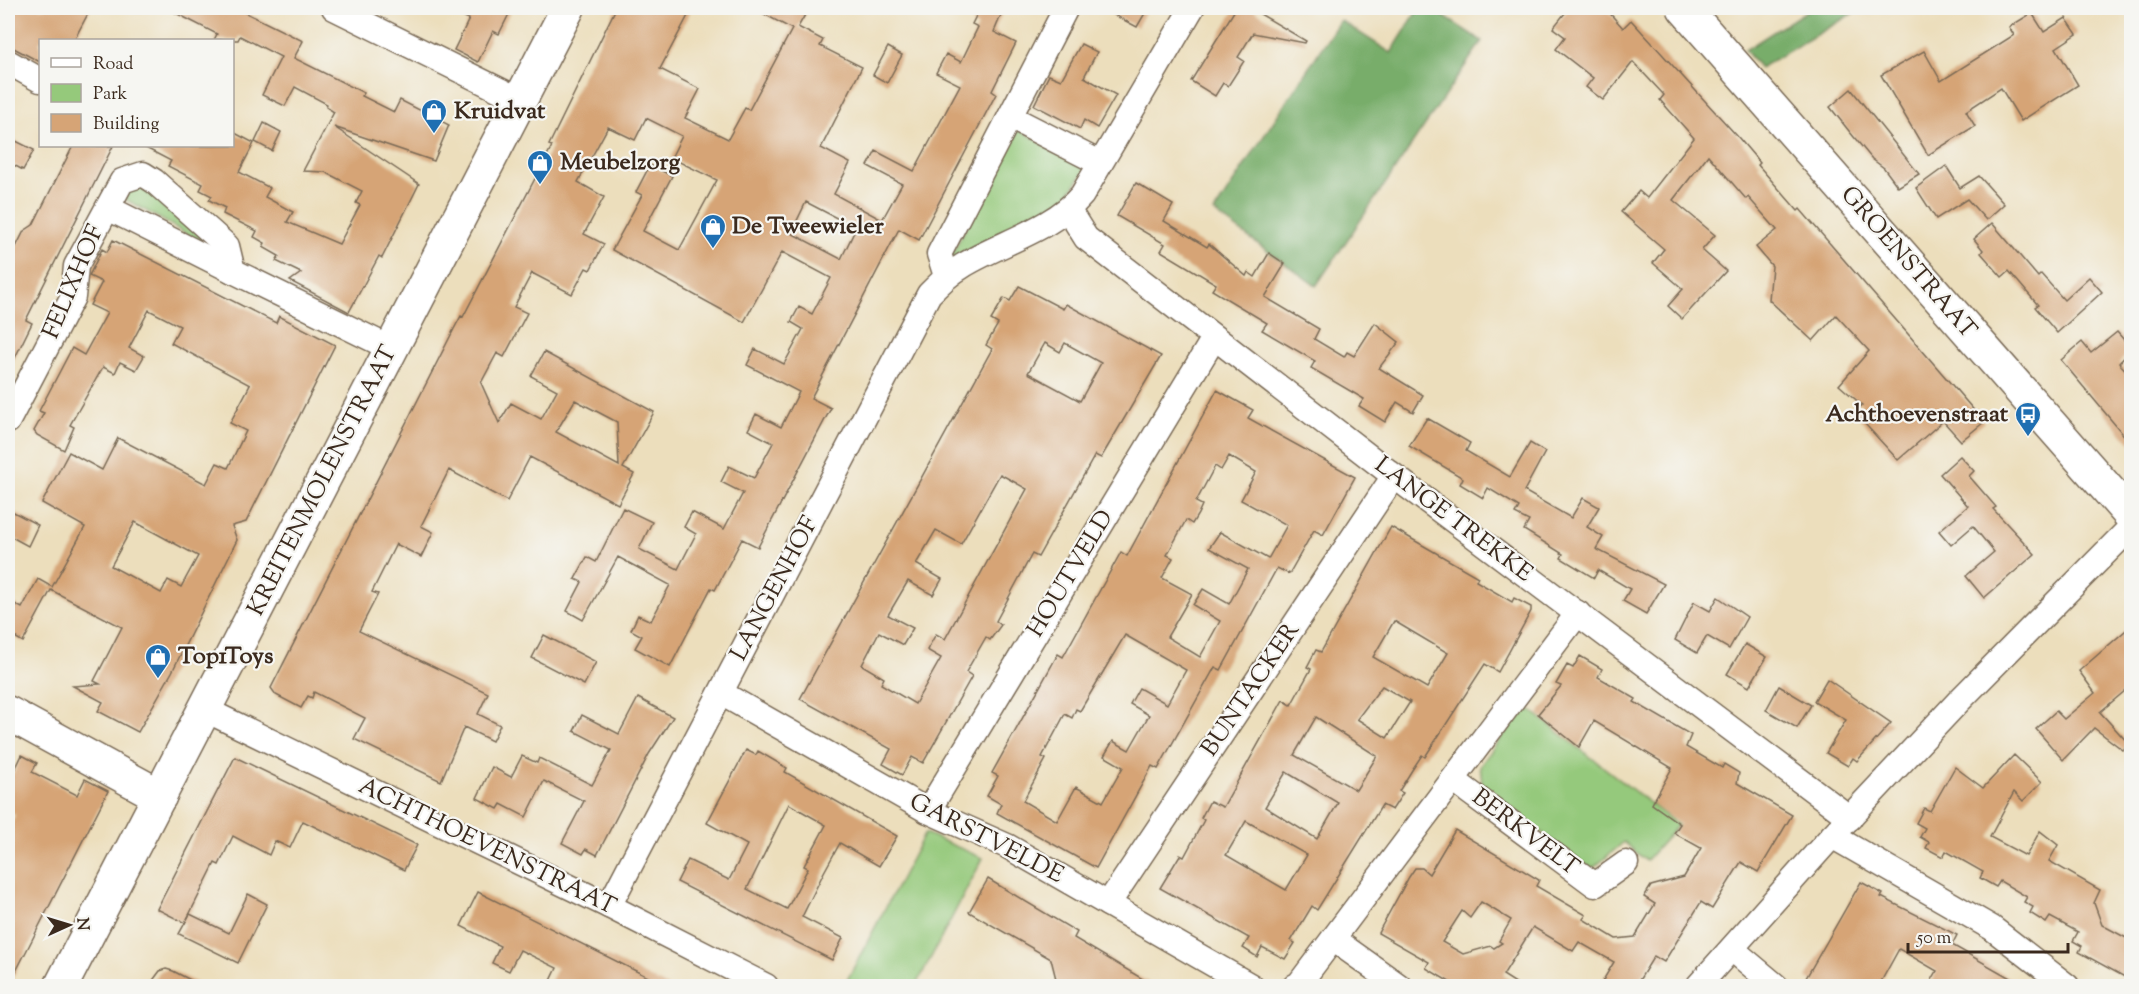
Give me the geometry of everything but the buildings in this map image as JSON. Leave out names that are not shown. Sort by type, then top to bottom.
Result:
[{"type":"street","points":[[334,8],[520,100]]},
{"type":"street","name":"KREITENMOLENSTRAAT","points":[[61,987],[568,8]]},
{"type":"street","points":[[946,276],[939,254],[1066,8]]},
{"type":"street","name":"LANGENHOF","points":[[609,906],[928,294],[946,276],[1069,211],[1082,195],[1192,8]]},
{"type":"street","name":"GROENSTRAAT","points":[[1684,8],[2132,517]]},
{"type":"street","points":[[8,62],[39,79]]},
{"type":"street","points":[[1010,117],[1100,163]]},
{"type":"street","name":"FELIXHOF","points":[[8,421],[73,297],[76,267],[122,181],[143,174],[154,181],[227,246],[233,271]]},
{"type":"street","name":"FELIXHOF","points":[[108,208],[392,349]]},
{"type":"street","name":"LANGE TREKKE","points":[[1069,211],[1086,238],[1214,338],[1850,818]]},
{"type":"street","name":"HOUTVELD","points":[[928,811],[1214,338]]},
{"type":"street","name":"BUNTACKER","points":[[1108,904],[1394,476]]},
{"type":"street","points":[[1698,987],[1832,836],[1958,702],[2132,526]]},
{"type":"street","name":"BERKVELT","points":[[1333,939],[1578,613]]},
{"type":"street","name":"GARSTVELDE","points":[[721,693],[928,811],[1007,846],[1251,987]]},
{"type":"street","name":"ACHTHOEVENSTRAAT","points":[[206,710],[609,906],[766,987]]},
{"type":"street","points":[[8,713],[160,796]]},
{"type":"street","name":"BERKVELT","points":[[1453,780],[1595,885],[1626,862]]},
{"type":"street","points":[[1832,836],[1992,928],[2067,987]]},
{"type":"street","points":[[1294,987],[1299,984],[1333,939],[1399,987]]},
{"type":"street","points":[[1732,949],[1776,987]]},
{"type":"green space","points":[[1419,8],[1431,8],[1482,41],[1316,286],[1214,212],[1340,20],[1391,53]]},
{"type":"green space","points":[[1811,8],[1862,8],[1760,68],[1745,50]]},
{"type":"green space","points":[[1017,129],[1088,166],[1063,202],[952,260],[950,258]]},
{"type":"green space","points":[[142,182],[217,251],[125,199],[130,186]]},
{"type":"green space","points":[[1525,706],[1678,825],[1646,861],[1624,842],[1592,869],[1483,790],[1480,766]]},
{"type":"green space","points":[[925,833],[983,858],[916,986],[844,986]]},
{"type":"place","name":"Kruidvat","points":[[434,135]]},
{"type":"place","name":"Meubelzorg","points":[[540,186]]},
{"type":"place","name":"De Tweewieler","points":[[713,250]]},
{"type":"place","name":"Achthoevenstraat","points":[[2028,438]]},
{"type":"place","name":"Top1Toys","points":[[158,680]]}]
